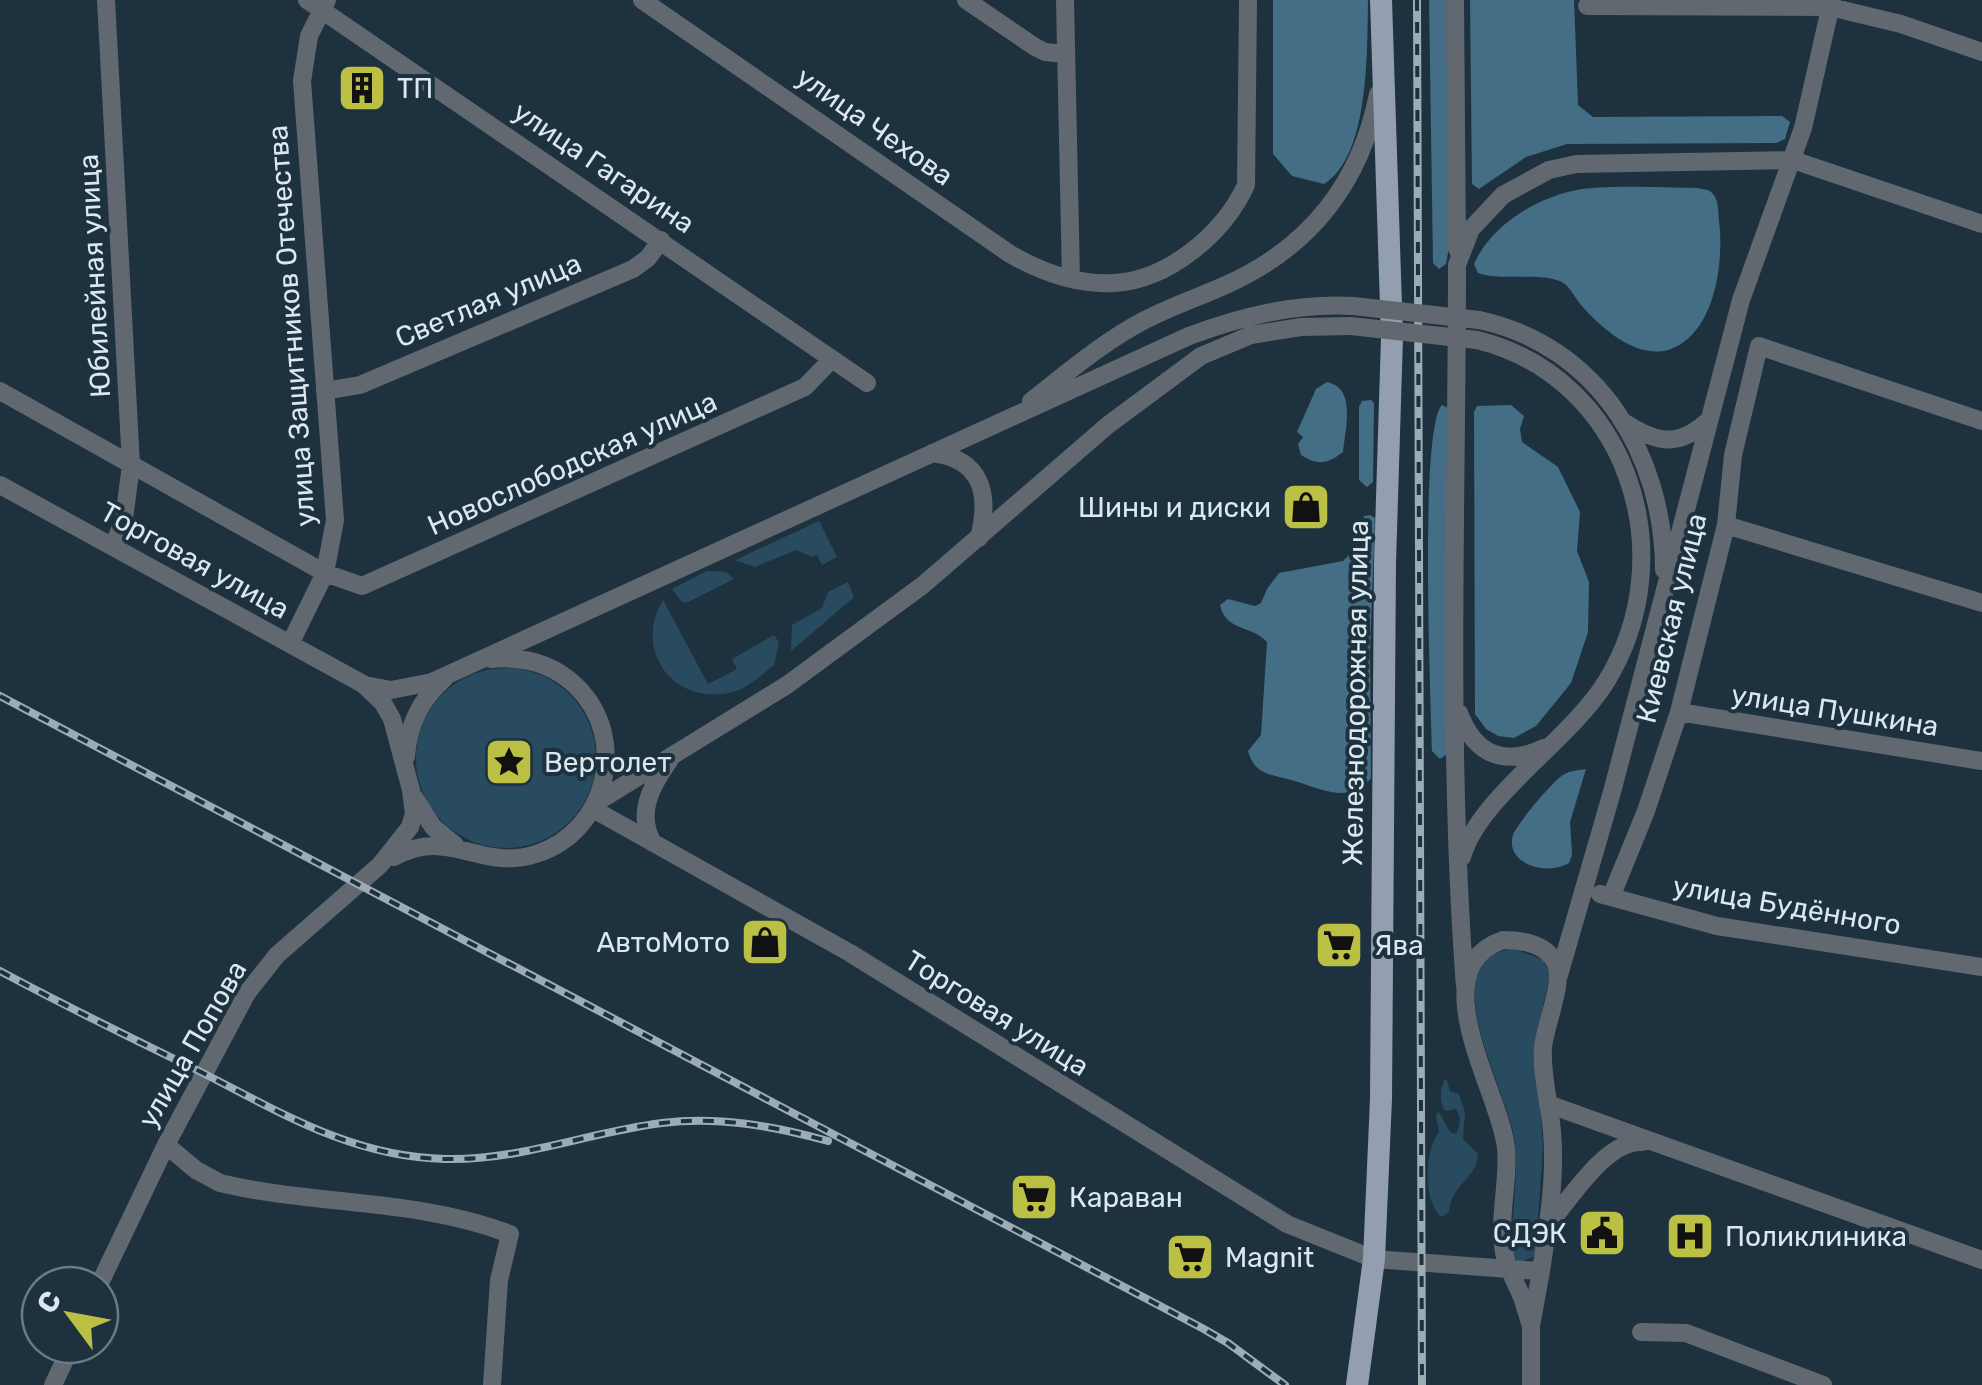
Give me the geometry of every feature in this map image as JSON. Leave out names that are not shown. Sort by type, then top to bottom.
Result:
[{"type":"main road","name":"Железнодорожная улица","points":[[1357,1385],[1374,1259],[1381,1099],[1384,563],[1392,337],[1381,0]]},
{"type":"street","name":"Юбилейная улица","points":[[106,0],[132,465],[124,519],[114,547]]},
{"type":"street","name":"улица Чехова","points":[[642,0],[1010,254],[1046,272],[1077,280]]},
{"type":"street","points":[[966,0],[1035,47],[1066,54]]},
{"type":"street","points":[[1065,0],[1077,280],[1128,281],[1171,264],[1205,240],[1231,212],[1246,185],[1248,0]]},
{"type":"street","points":[[1455,0],[1456,706],[1465,987],[1474,1048],[1506,1148],[1504,1255],[1531,1326]]},
{"type":"street","name":"улица Гагарина","points":[[318,3],[867,382]]},
{"type":"street","name":"улица Защитников Отечества","points":[[290,644],[325,573],[335,509],[302,81],[304,52],[318,3]]},
{"type":"street","points":[[1587,6],[1831,4],[1982,52]]},
{"type":"street","points":[[1530,1385],[1531,1326],[1548,1225],[1553,1133],[1543,1052],[1559,975],[1661,610],[1741,300],[1793,160],[1831,4]]},
{"type":"street","points":[[1007,420],[1108,342],[1144,320],[1272,261],[1307,233],[1340,195],[1360,156],[1382,70]]},
{"type":"street","points":[[1458,265],[1471,229],[1486,211],[1527,180],[1576,164],[1793,160],[1982,224]]},
{"type":"street","name":"Светлая улица","points":[[325,391],[360,385],[633,268],[648,258],[661,240]]},
{"type":"street","points":[[363,684],[401,690],[452,674],[1174,342],[1229,321],[1301,307],[1353,306],[1479,320],[1511,328],[1562,356],[1592,382],[1626,424],[1650,472],[1662,519],[1661,610]]},
{"type":"street","points":[[380,865],[422,844],[435,843],[497,858],[540,853],[565,840],[595,806],[787,685],[979,539],[1108,425],[1201,356],[1251,335],[1301,326],[1351,326],[1477,340],[1530,358],[1574,392],[1618,450],[1634,495],[1640,554],[1631,622],[1607,680],[1568,729],[1482,818],[1463,851],[1459,875]]},
{"type":"street","name":"Киевская улица","points":[[1611,897],[1679,712],[1726,525],[1733,455],[1759,346],[1982,421]]},
{"type":"street","name":"Новослободская улица","points":[[0,391],[325,573],[354,585],[379,580],[806,388],[832,359]]},
{"type":"street","points":[[1626,424],[1652,438],[1672,440],[1694,434],[1710,419]]},
{"type":"street","points":[[932,453],[961,461],[982,486],[985,511],[979,539]]},
{"type":"street","name":"Торговая улица","points":[[0,485],[363,684]]},
{"type":"street","points":[[1726,525],[1982,603]]},
{"type":"street","points":[[476,662],[504,657],[532,661],[558,672],[582,691],[598,717],[606,748],[605,778],[595,806]]},
{"type":"street","points":[[406,767],[407,740],[416,714],[431,691],[452,674]]},
{"type":"street","points":[[363,684],[388,710],[406,767],[414,814],[410,827],[380,865]]},
{"type":"street","points":[[1456,706],[1468,734],[1497,756],[1525,756],[1542,749],[1568,729]]},
{"type":"street","name":"улица Пушкина","points":[[1679,712],[1982,761]]},
{"type":"street","points":[[653,843],[646,827],[646,803],[673,756]]},
{"type":"street","points":[[411,790],[433,828],[469,852]]},
{"type":"street","name":"Торговая улица","points":[[595,806],[862,961],[1286,1224],[1374,1259],[1541,1270]]},
{"type":"street","name":"улица Попова","points":[[109,1265],[234,1014],[262,973],[291,942],[380,865]]},
{"type":"street","name":"улица Будённого","points":[[1584,890],[1717,926],[1982,966]]},
{"type":"street","points":[[1465,987],[1480,954],[1502,940],[1541,948],[1553,959],[1559,975]]},
{"type":"street","points":[[1548,1104],[1982,1260]]},
{"type":"street","points":[[1548,1225],[1609,1153],[1628,1142],[1652,1143]]},
{"type":"street","points":[[166,1145],[196,1170],[220,1183],[398,1207],[510,1234],[499,1280],[492,1385]]},
{"type":"street","points":[[1453,1265],[1482,1256],[1496,1242],[1502,1226]]},
{"type":"street","points":[[1641,1332],[1686,1333],[1823,1385]]},
{"type":"shaded area","points":[[1273,0],[1368,0],[1366,72],[1358,126],[1339,170],[1324,184],[1292,176],[1273,154]]},
{"type":"shaded area","points":[[1429,0],[1446,0],[1449,247],[1446,264],[1439,269],[1433,263]]},
{"type":"shaded area","points":[[1470,0],[1574,0],[1578,105],[1593,117],[1782,116],[1790,122],[1785,139],[1776,143],[1567,144],[1526,157],[1479,189],[1472,184]]},
{"type":"shaded area","points":[[1600,188],[1710,191],[1717,201],[1718,274],[1698,327],[1671,349],[1646,350],[1621,340],[1599,323],[1560,281],[1488,275],[1478,273],[1474,264],[1491,238],[1514,217],[1557,195]]},
{"type":"shaded area","points":[[1327,382],[1342,392],[1346,401],[1346,432],[1343,452],[1318,462],[1301,455],[1298,444],[1303,437],[1297,432],[1316,389]]},
{"type":"shaded area","points":[[1371,400],[1373,482],[1367,487],[1359,480],[1359,407],[1362,401]]},
{"type":"shaded area","points":[[1442,405],[1450,409],[1447,754],[1440,759],[1432,751],[1428,512],[1435,424]]},
{"type":"shaded area","points":[[1511,405],[1524,416],[1522,442],[1558,467],[1580,512],[1577,551],[1589,582],[1588,632],[1571,683],[1536,726],[1514,738],[1486,729],[1475,714],[1474,412],[1477,406]]},
{"type":"shaded area","points":[[1364,516],[1375,518],[1371,778],[1355,791],[1337,793],[1267,774],[1251,760],[1248,751],[1261,735],[1267,642],[1228,620],[1220,605],[1228,599],[1255,606],[1261,603],[1279,573],[1343,561],[1358,546]]},
{"type":"shaded area","points":[[819,521],[837,557],[822,565],[817,555],[812,557],[796,550],[755,567],[735,560]]},
{"type":"shaded area","points":[[707,571],[726,572],[734,579],[686,603],[681,601],[672,589]]},
{"type":"shaded area","points":[[848,582],[854,597],[791,651],[792,625],[822,608],[828,592]]},
{"type":"shaded area","points":[[663,600],[708,684],[737,669],[732,659],[774,635],[779,642],[774,665],[735,691],[708,694],[690,690],[663,669],[656,654],[655,619]]},
{"type":"shaded area","points":[[506,668],[540,675],[570,694],[589,724],[596,758],[589,792],[570,822],[540,841],[506,848],[472,841],[442,822],[423,792],[416,758],[423,724],[442,694],[472,675]]},
{"type":"shaded area","points":[[1586,769],[1570,822],[1569,863],[1540,868],[1521,860],[1512,845],[1521,822],[1558,779]]},
{"type":"shaded area","points":[[1515,949],[1543,960],[1550,973],[1536,1041],[1543,1147],[1536,1250],[1533,1257],[1521,1262],[1513,1259],[1511,1251],[1515,1143],[1480,1032],[1475,1002],[1477,976],[1489,958]]},
{"type":"shaded area","points":[[1446,1078],[1450,1091],[1459,1094],[1465,1113],[1463,1139],[1478,1154],[1473,1170],[1454,1195],[1449,1212],[1441,1217],[1431,1200],[1428,1176],[1430,1151],[1439,1132],[1436,1115],[1439,1112],[1455,1134],[1460,1122],[1456,1109],[1445,1111],[1442,1103],[1441,1090]]},
{"type":"railway","points":[[1417,0],[1422,1385]]},
{"type":"railway","points":[[0,696],[1202,1328],[1285,1385]]},
{"type":"railway","points":[[0,971],[286,1116],[378,1150],[445,1159],[473,1158],[683,1121],[746,1124],[828,1141]]},
{"type":"place","name":"ТП","points":[[362,88]]},
{"type":"place","name":"Шины и диски","points":[[1306,507]]},
{"type":"place","name":"Вертолет","points":[[509,762]]},
{"type":"place","name":"АвтоМото","points":[[765,942]]},
{"type":"place","name":"Ява","points":[[1339,945]]},
{"type":"place","name":"Караван","points":[[1034,1197]]},
{"type":"place","name":"СДЭК","points":[[1602,1233]]},
{"type":"place","name":"Поликлиника","points":[[1690,1236]]},
{"type":"place","name":"Magnit","points":[[1190,1257]]}]
